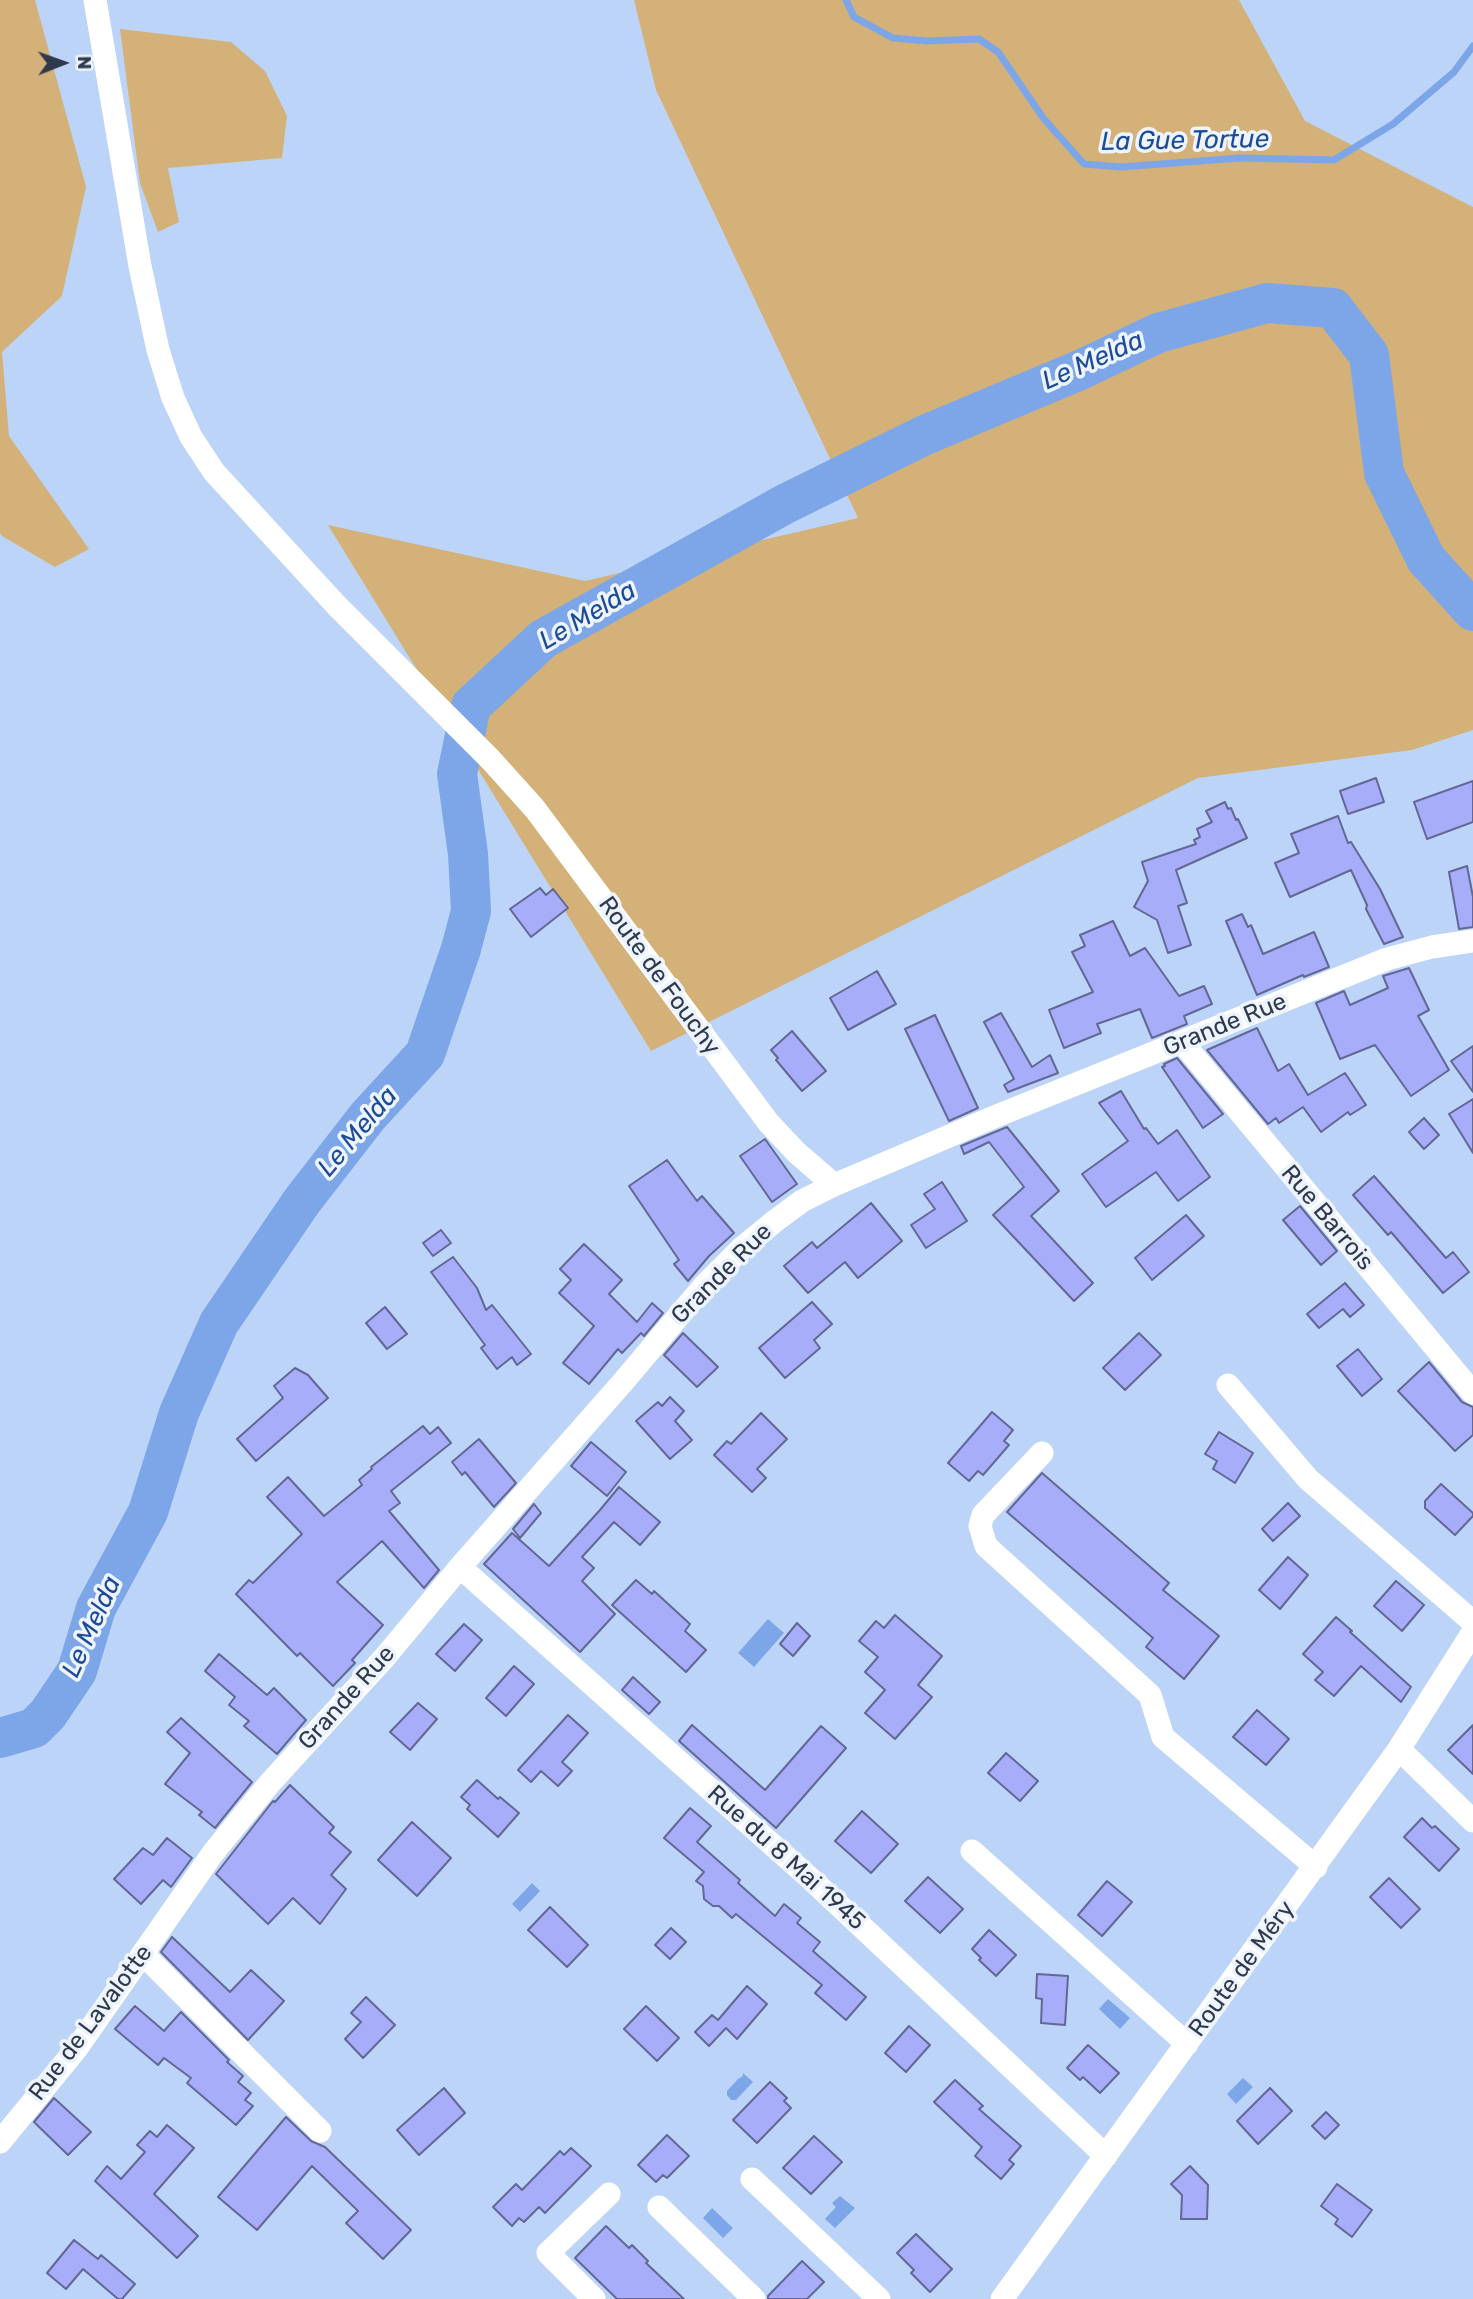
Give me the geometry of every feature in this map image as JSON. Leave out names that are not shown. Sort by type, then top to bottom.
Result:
[{"type":"street","name":"Route de Fouchy","points":[[95,0],[116,131],[158,350],[173,398],[191,437],[214,472],[338,607],[491,760],[536,809],[768,1122],[796,1152],[834,1185]]},
{"type":"street","name":"Grande Rue","points":[[180,1900],[213,1853],[269,1784],[385,1657],[704,1286],[742,1248],[775,1221],[802,1201],[834,1185],[994,1116],[1387,959],[1432,947],[1473,941]]},
{"type":"street","name":"Rue Barrois","points":[[1182,1042],[1473,1393]]},
{"type":"street","points":[[1228,1385],[1308,1479],[1473,1622]]},
{"type":"street","points":[[1042,1453],[983,1515],[980,1526],[986,1546],[1150,1695],[1163,1737],[1316,1867]]},
{"type":"street","name":"Rue du 8 Mai 1945","points":[[460,1567],[812,1880],[1106,2157]]},
{"type":"street","name":"Route de Méry","points":[[1002,2299],[1316,1867],[1399,1749],[1473,1632]]},
{"type":"street","points":[[1399,1749],[1473,1821]]},
{"type":"street","points":[[972,1851],[1187,2044]]},
{"type":"street","name":"Rue de Lavalotte","points":[[0,2142],[77,2048],[180,1900]]},
{"type":"street","points":[[143,1954],[320,2131]]},
{"type":"street","points":[[752,2179],[879,2299]]},
{"type":"street","points":[[594,2299],[548,2253],[609,2194]]},
{"type":"street","points":[[659,2207],[754,2299]]},
{"type":"shaded area","points":[[0,0],[35,0],[86,187],[62,296],[2,352],[9,436],[89,549],[55,567],[0,533]]},
{"type":"shaded area","points":[[634,0],[1239,0],[1305,121],[1473,207],[1473,730],[1412,750],[1198,778],[651,1051],[328,525],[585,581],[858,518],[656,90]]},
{"type":"shaded area","points":[[120,29],[231,42],[265,71],[287,116],[282,158],[168,168],[179,222],[158,232],[140,183]]},
{"type":"water","points":[[768,1619],[784,1633],[754,1667],[738,1653]]},
{"type":"water","points":[[532,1883],[540,1891],[520,1912],[512,1904]]},
{"type":"water","points":[[1108,1999],[1130,2018],[1120,2029],[1099,2009]]},
{"type":"water","points":[[743,2073],[753,2082],[736,2100],[731,2100],[727,2091]]},
{"type":"water","points":[[1243,2078],[1253,2087],[1236,2104],[1227,2094]]},
{"type":"water","points":[[840,2196],[855,2208],[835,2228],[825,2219],[836,2207],[832,2203]]},
{"type":"water","points":[[712,2208],[733,2228],[723,2238],[703,2218]]},
{"type":"building","points":[[1376,778],[1384,802],[1348,814],[1340,791]]},
{"type":"building","points":[[1473,781],[1473,822],[1427,839],[1414,802]]},
{"type":"building","points":[[1225,802],[1236,820],[1238,819],[1247,838],[1176,870],[1187,903],[1178,906],[1191,945],[1168,953],[1157,920],[1134,907],[1148,881],[1142,862],[1196,844],[1194,840],[1200,837],[1197,829],[1212,822],[1206,811]]},
{"type":"building","points":[[1338,816],[1348,843],[1351,842],[1380,889],[1403,937],[1384,944],[1366,909],[1367,905],[1351,870],[1290,897],[1275,863],[1299,853],[1291,834]]},
{"type":"building","points":[[1467,866],[1473,897],[1473,927],[1459,929],[1449,872]]},
{"type":"building","points":[[540,888],[546,895],[553,889],[568,908],[531,937],[510,909]]},
{"type":"building","points":[[1242,914],[1248,927],[1251,925],[1263,954],[1314,932],[1329,967],[1257,995],[1226,921]]},
{"type":"building","points":[[1113,921],[1130,956],[1145,948],[1179,996],[1204,986],[1212,1004],[1184,1016],[1187,1024],[1152,1038],[1140,1009],[1097,1024],[1101,1033],[1064,1048],[1049,1010],[1093,992],[1072,952],[1085,946],[1080,935]]},
{"type":"building","points":[[1409,968],[1429,1010],[1418,1016],[1449,1070],[1411,1096],[1375,1045],[1340,1059],[1316,1003],[1344,991],[1350,1005],[1388,988],[1383,976]]},
{"type":"building","points":[[877,971],[896,1004],[848,1030],[830,998]]},
{"type":"building","points":[[1001,1013],[1032,1067],[1050,1055],[1058,1073],[1008,1092],[1004,1085],[1014,1079],[984,1022]]},
{"type":"building","points":[[935,1015],[978,1108],[949,1121],[905,1029]]},
{"type":"building","points":[[1257,1028],[1278,1071],[1289,1064],[1308,1095],[1345,1073],[1366,1105],[1350,1115],[1348,1112],[1321,1132],[1303,1107],[1279,1123],[1276,1118],[1268,1124],[1207,1050]]},
{"type":"building","points":[[792,1031],[826,1071],[802,1091],[771,1050]]},
{"type":"building","points":[[1473,1046],[1473,1092],[1451,1061]]},
{"type":"building","points":[[1177,1058],[1223,1114],[1203,1128],[1162,1067]]},
{"type":"building","points":[[1121,1091],[1144,1129],[1146,1128],[1158,1144],[1177,1130],[1210,1177],[1178,1201],[1156,1172],[1106,1207],[1082,1174],[1128,1141],[1099,1103]]},
{"type":"building","points":[[1473,1099],[1473,1153],[1449,1114]]},
{"type":"building","points":[[1424,1118],[1439,1135],[1424,1149],[1409,1132]]},
{"type":"building","points":[[1007,1127],[1059,1191],[1031,1216],[1093,1283],[1074,1301],[993,1215],[1024,1187],[989,1142],[964,1154],[961,1146]]},
{"type":"building","points":[[765,1139],[797,1184],[772,1202],[740,1156]]},
{"type":"building","points":[[667,1160],[697,1201],[702,1196],[734,1233],[709,1256],[688,1281],[674,1264],[679,1260],[629,1186]]},
{"type":"building","points":[[1374,1176],[1446,1258],[1453,1252],[1469,1272],[1443,1293],[1391,1232],[1388,1235],[1353,1195]]},
{"type":"building","points":[[942,1182],[967,1221],[926,1248],[911,1225],[935,1209],[924,1194]]},
{"type":"building","points":[[871,1203],[902,1241],[858,1278],[845,1262],[808,1293],[784,1266],[812,1242],[817,1248]]},
{"type":"building","points":[[1300,1206],[1337,1251],[1321,1265],[1283,1220]]},
{"type":"building","points":[[1186,1215],[1204,1236],[1152,1280],[1135,1258]]},
{"type":"building","points":[[441,1230],[451,1243],[433,1256],[423,1243]]},
{"type":"building","points":[[584,1244],[622,1280],[609,1294],[637,1322],[652,1303],[663,1313],[644,1336],[641,1333],[622,1353],[618,1349],[589,1384],[563,1363],[594,1326],[559,1293],[571,1280],[560,1269]]},
{"type":"building","points":[[453,1257],[477,1288],[486,1310],[492,1305],[531,1354],[517,1365],[512,1357],[497,1369],[481,1348],[485,1345],[431,1272]]},
{"type":"building","points":[[1345,1283],[1364,1305],[1350,1317],[1343,1309],[1319,1328],[1307,1314]]},
{"type":"building","points":[[812,1302],[832,1324],[814,1340],[820,1348],[785,1378],[759,1348]]},
{"type":"building","points":[[385,1307],[407,1334],[387,1349],[366,1323]]},
{"type":"building","points":[[683,1333],[718,1367],[697,1387],[664,1355]]},
{"type":"building","points":[[1139,1333],[1161,1355],[1125,1390],[1103,1368]]},
{"type":"building","points":[[1358,1349],[1382,1379],[1362,1396],[1337,1366]]},
{"type":"building","points":[[1429,1362],[1462,1402],[1473,1407],[1473,1435],[1455,1451],[1398,1391]]},
{"type":"building","points":[[295,1368],[308,1375],[328,1398],[256,1461],[237,1439],[283,1398],[274,1386]]},
{"type":"building","points":[[670,1397],[684,1411],[675,1421],[692,1440],[670,1459],[636,1421],[658,1402],[662,1406]]},
{"type":"building","points":[[992,1412],[1013,1430],[1004,1441],[1009,1445],[983,1475],[978,1471],[969,1481],[948,1463]]},
{"type":"building","points":[[761,1413],[787,1439],[757,1469],[766,1478],[752,1492],[714,1455],[727,1441],[731,1444]]},
{"type":"building","points":[[423,1426],[430,1434],[438,1427],[451,1443],[391,1491],[400,1503],[389,1511],[439,1570],[424,1588],[382,1541],[337,1582],[383,1625],[352,1660],[355,1663],[333,1686],[300,1653],[297,1656],[236,1594],[249,1580],[253,1583],[302,1534],[267,1497],[288,1477],[324,1516],[362,1485],[359,1480],[371,1467]]},
{"type":"building","points":[[1219,1432],[1253,1453],[1235,1483],[1213,1469],[1217,1461],[1205,1454]]},
{"type":"building","points":[[479,1439],[516,1483],[494,1507],[465,1472],[462,1475],[452,1462]]},
{"type":"building","points":[[591,1442],[626,1472],[607,1496],[571,1466]]},
{"type":"building","points":[[1042,1473],[1169,1583],[1163,1590],[1219,1636],[1184,1679],[1146,1647],[1153,1638],[1007,1512]]},
{"type":"building","points":[[1441,1484],[1473,1513],[1455,1535],[1425,1508],[1425,1501]]},
{"type":"building","points":[[619,1487],[660,1522],[640,1545],[614,1522],[582,1557],[594,1568],[582,1581],[615,1614],[580,1652],[484,1564],[512,1533],[549,1566]]},
{"type":"building","points":[[1288,1503],[1300,1516],[1273,1541],[1262,1529]]},
{"type":"building","points":[[534,1504],[541,1513],[520,1538],[513,1529]]},
{"type":"building","points":[[1288,1557],[1308,1575],[1280,1609],[1259,1590]]},
{"type":"building","points":[[636,1580],[652,1594],[654,1591],[690,1624],[685,1631],[706,1650],[686,1672],[612,1605]]},
{"type":"building","points":[[1396,1581],[1424,1605],[1402,1631],[1374,1606]]},
{"type":"building","points":[[895,1615],[942,1656],[918,1685],[932,1697],[895,1739],[865,1713],[885,1690],[865,1672],[878,1657],[859,1641],[876,1621],[884,1628]]},
{"type":"building","points":[[1336,1617],[1411,1687],[1401,1702],[1361,1666],[1334,1696],[1315,1680],[1323,1672],[1303,1654]]},
{"type":"building","points":[[797,1623],[810,1636],[793,1656],[780,1644]]},
{"type":"building","points":[[464,1624],[482,1640],[455,1671],[436,1654]]},
{"type":"building","points":[[219,1654],[267,1695],[274,1688],[306,1720],[277,1754],[244,1726],[249,1721],[229,1705],[235,1697],[205,1671]]},
{"type":"building","points":[[514,1666],[534,1684],[506,1716],[486,1698]]},
{"type":"building","points":[[633,1677],[660,1702],[649,1714],[622,1690]]},
{"type":"building","points":[[418,1703],[437,1719],[410,1750],[390,1732]]},
{"type":"building","points":[[1257,1710],[1289,1739],[1266,1765],[1233,1737]]},
{"type":"building","points":[[568,1715],[588,1733],[562,1762],[572,1771],[558,1786],[541,1771],[531,1782],[518,1770]]},
{"type":"building","points":[[181,1718],[252,1782],[215,1828],[199,1815],[202,1812],[165,1784],[190,1753],[167,1732]]},
{"type":"building","points":[[692,1725],[765,1790],[821,1726],[846,1748],[776,1828],[679,1741]]},
{"type":"building","points":[[1473,1725],[1473,1774],[1448,1750]]},
{"type":"building","points":[[1006,1753],[1038,1781],[1020,1801],[988,1773]]},
{"type":"building","points":[[477,1780],[519,1813],[498,1837],[467,1809],[470,1805],[461,1797]]},
{"type":"building","points":[[290,1785],[334,1827],[329,1833],[351,1852],[331,1875],[346,1889],[320,1924],[293,1898],[268,1924],[216,1874],[273,1801]]},
{"type":"building","points":[[690,1808],[711,1826],[697,1842],[775,1916],[784,1904],[801,1918],[797,1923],[820,1942],[813,1951],[866,1997],[846,2020],[815,1993],[822,1985],[736,1914],[732,1918],[719,1906],[713,1906],[704,1899],[703,1886],[696,1881],[704,1872],[664,1838]]},
{"type":"building","points":[[862,1811],[898,1844],[871,1873],[835,1841]]},
{"type":"building","points":[[1422,1818],[1432,1828],[1435,1826],[1459,1849],[1439,1871],[1404,1837]]},
{"type":"building","points":[[412,1822],[451,1858],[417,1896],[378,1860]]},
{"type":"building","points":[[167,1838],[192,1858],[171,1887],[163,1880],[141,1904],[114,1879],[143,1848],[153,1855]]},
{"type":"building","points":[[928,1877],[963,1909],[940,1933],[905,1901]]},
{"type":"building","points":[[1389,1878],[1420,1909],[1401,1928],[1370,1897]]},
{"type":"building","points":[[1107,1881],[1132,1902],[1102,1936],[1078,1915]]},
{"type":"building","points":[[550,1907],[588,1945],[567,1967],[528,1930]]},
{"type":"building","points":[[671,1928],[686,1942],[670,1959],[655,1945]]},
{"type":"building","points":[[989,1930],[1016,1955],[996,1976],[972,1949]]},
{"type":"building","points":[[172,1937],[230,1992],[251,1970],[284,2001],[248,2040],[161,1952]]},
{"type":"building","points":[[1037,1974],[1068,1976],[1065,2025],[1041,2023],[1042,1999],[1036,1998]]},
{"type":"building","points":[[747,1986],[767,2004],[737,2039],[726,2028],[709,2046],[695,2032],[712,2015],[718,2020]]},
{"type":"building","points":[[366,1997],[395,2025],[363,2058],[345,2039],[361,2022],[351,2013]]},
{"type":"building","points":[[135,2006],[164,2031],[181,2012],[243,2076],[238,2082],[251,2093],[245,2100],[253,2106],[236,2125],[187,2083],[191,2078],[164,2058],[158,2065],[115,2029]]},
{"type":"building","points":[[646,2006],[679,2038],[657,2061],[624,2029]]},
{"type":"building","points":[[909,2026],[930,2045],[906,2072],[885,2053]]},
{"type":"building","points":[[1088,2045],[1119,2073],[1100,2093],[1083,2077],[1080,2080],[1067,2068]]},
{"type":"building","points":[[955,2080],[983,2106],[979,2109],[1021,2146],[1009,2160],[1014,2164],[1001,2179],[975,2156],[982,2147],[934,2102]]},
{"type":"building","points":[[770,2082],[787,2098],[784,2101],[791,2108],[757,2143],[733,2120]]},
{"type":"building","points":[[444,2088],[465,2113],[419,2155],[397,2130]]},
{"type":"building","points":[[1270,2088],[1292,2111],[1258,2144],[1237,2121]]},
{"type":"building","points":[[54,2098],[91,2132],[68,2155],[34,2122]]},
{"type":"building","points":[[1326,2112],[1339,2125],[1325,2139],[1312,2126]]},
{"type":"building","points":[[286,2117],[311,2141],[325,2147],[411,2230],[383,2259],[346,2223],[358,2211],[312,2166],[257,2230],[218,2197]]},
{"type":"building","points":[[167,2125],[194,2148],[154,2194],[198,2236],[177,2258],[95,2181],[107,2166],[121,2179],[145,2152],[137,2145],[150,2131],[157,2137]]},
{"type":"building","points":[[667,2135],[689,2156],[667,2178],[663,2175],[656,2182],[638,2165]]},
{"type":"building","points":[[814,2136],[842,2162],[811,2194],[783,2168]]},
{"type":"building","points":[[571,2148],[591,2166],[545,2213],[539,2207],[524,2222],[519,2218],[512,2226],[493,2207],[516,2184],[522,2190],[560,2151],[564,2155]]},
{"type":"building","points":[[1190,2166],[1208,2185],[1207,2219],[1181,2219],[1182,2195],[1171,2184]]},
{"type":"building","points":[[1337,2184],[1372,2210],[1352,2237],[1335,2224],[1338,2219],[1321,2206]]},
{"type":"building","points":[[606,2226],[629,2248],[632,2245],[648,2261],[646,2263],[684,2299],[617,2299],[575,2258]]},
{"type":"building","points":[[916,2234],[952,2269],[930,2292],[911,2273],[914,2270],[897,2253]]},
{"type":"building","points":[[74,2240],[98,2259],[101,2255],[135,2284],[122,2299],[118,2299],[83,2269],[66,2289],[47,2273]]},
{"type":"building","points":[[802,2261],[824,2282],[807,2299],[768,2299],[768,2296]]},
{"type":"waterway","name":"La Gue Tortue","points":[[846,0],[854,17],[893,38],[927,41],[979,39],[998,52],[1044,119],[1084,164],[1121,167],[1240,158],[1334,160],[1393,124],[1454,72],[1473,46]]},
{"type":"waterway","name":"Le Melda","points":[[0,1738],[34,1728],[48,1714],[77,1671],[96,1608],[148,1512],[179,1413],[219,1323],[302,1201],[368,1116],[425,1054],[461,949],[471,911],[468,854],[457,774],[471,706],[543,639],[785,504],[925,435],[1080,370],[1158,333],[1267,303],[1333,308],[1369,355],[1384,473],[1426,559],[1473,611]]}]
